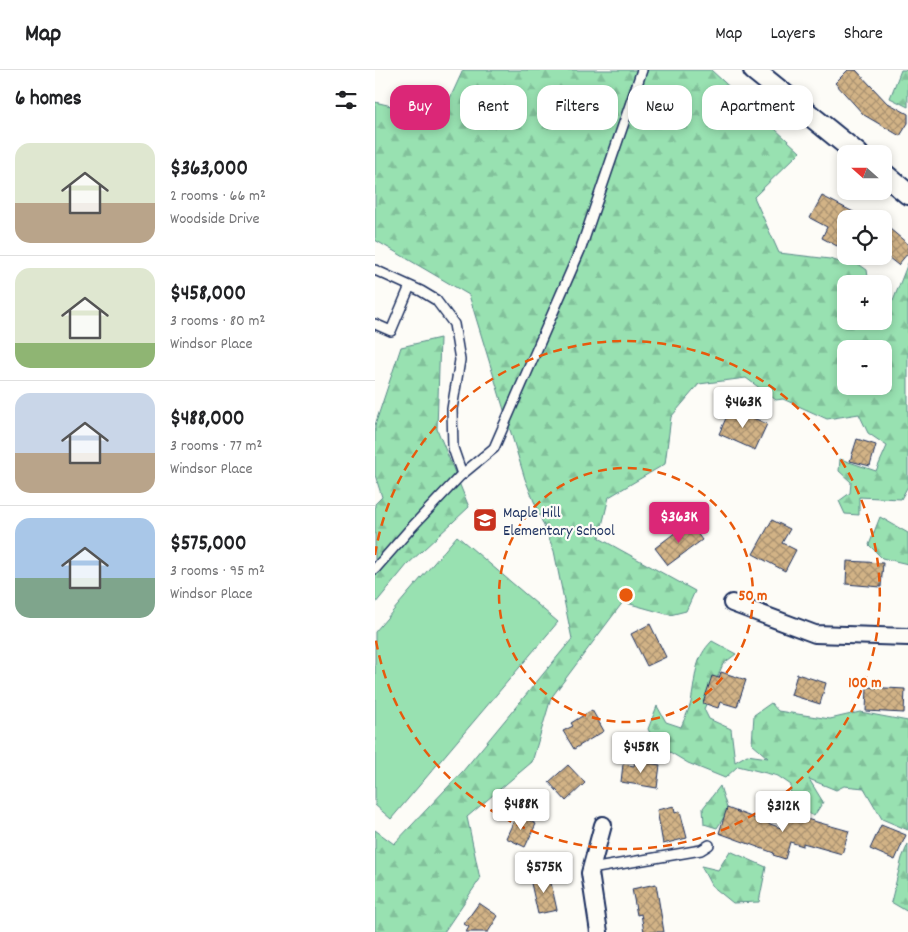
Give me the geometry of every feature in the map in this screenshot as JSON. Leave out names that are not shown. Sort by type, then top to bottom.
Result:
[{"type":"street","points":[[754,70],[847,145]]},
{"type":"street","points":[[893,182],[908,194]]},
{"type":"street","points":[[732,603],[815,634],[908,637]]},
{"type":"street","points":[[599,932],[589,873],[603,825]]},
{"type":"lane","points":[[375,569],[462,474],[494,448],[581,248],[642,70]]},
{"type":"lane","points":[[375,270],[436,300],[454,324],[459,360],[452,409],[453,448],[462,474]]},
{"type":"lane","points":[[375,324],[391,332],[410,286]]},
{"type":"lane","points":[[591,869],[701,850],[709,845]]},
{"type":"green space","points":[[463,70],[711,70],[727,85],[702,85],[702,130],[776,130],[800,152],[754,197],[779,253],[830,259],[837,261],[837,265],[860,265],[867,270],[868,275],[837,275],[837,330],[892,330],[892,301],[908,263],[908,486],[901,499],[859,497],[859,515],[845,514],[839,501],[850,493],[851,482],[839,471],[840,459],[876,471],[887,446],[868,433],[859,414],[827,419],[783,399],[776,400],[746,378],[699,384],[671,417],[665,464],[609,497],[599,538],[695,591],[686,611],[670,615],[623,602],[551,698],[532,762],[467,817],[480,879],[444,932],[375,932],[375,830],[394,844],[463,771],[572,639],[554,551],[525,479],[469,295],[375,240],[375,102],[390,106],[390,130],[450,130],[450,98]]},
{"type":"green space","points":[[901,70],[908,70],[908,107],[890,98]]},
{"type":"green space","points":[[440,338],[437,429],[469,507],[407,565],[375,604],[375,504],[382,497],[375,475],[375,425],[401,347]]},
{"type":"green space","points":[[880,517],[908,533],[908,564],[882,558],[869,545]]},
{"type":"green space","points":[[457,536],[558,622],[391,819],[375,805],[375,632]]},
{"type":"green space","points":[[712,641],[736,654],[723,664],[704,709],[709,719],[731,729],[735,762],[747,755],[768,758],[752,744],[754,715],[771,703],[778,711],[830,719],[860,712],[908,721],[908,830],[882,819],[864,788],[844,786],[836,790],[809,779],[823,802],[814,816],[789,805],[791,785],[778,776],[738,766],[725,778],[688,763],[655,743],[648,729],[657,706],[666,722],[681,727],[688,712],[699,660],[706,647]]},
{"type":"green space","points":[[720,786],[728,811],[717,828],[704,824],[703,808]]},
{"type":"green space","points":[[908,844],[908,912],[891,902],[902,858]]},
{"type":"green space","points":[[730,851],[766,867],[759,902],[733,903],[711,885],[701,866],[718,870]]},
{"type":"building","points":[[848,70],[856,70],[888,104],[908,114],[908,123],[900,136],[864,115],[835,83]]},
{"type":"building","points":[[822,196],[849,210],[837,210],[837,246],[822,238],[827,227],[810,218]]},
{"type":"building","points":[[892,231],[908,244],[908,253],[898,265],[892,260]]},
{"type":"building","points":[[730,409],[748,418],[749,416],[767,424],[755,450],[719,434]]},
{"type":"building","points":[[857,439],[876,445],[870,466],[850,461]]},
{"type":"building","points":[[772,520],[790,529],[782,543],[796,550],[785,571],[753,554]]},
{"type":"building","points":[[689,522],[702,540],[668,565],[655,548]]},
{"type":"building","points":[[847,561],[883,563],[881,587],[846,584]]},
{"type":"building","points":[[650,624],[666,657],[647,666],[631,634]]},
{"type":"building","points":[[721,672],[746,680],[737,707],[720,702],[718,708],[703,703],[712,676],[719,678]]},
{"type":"building","points":[[797,674],[826,683],[820,704],[791,695]]},
{"type":"building","points":[[867,687],[905,689],[904,713],[866,711]]},
{"type":"building","points":[[592,710],[604,731],[574,749],[563,731],[573,726],[571,723]]},
{"type":"building","points":[[635,761],[660,765],[657,788],[621,782],[623,764],[634,766]]},
{"type":"building","points":[[568,765],[585,783],[566,801],[549,782]]},
{"type":"building","points":[[674,806],[675,813],[680,811],[687,838],[663,844],[657,810]]},
{"type":"building","points":[[727,808],[781,828],[785,813],[849,831],[842,854],[803,843],[803,846],[790,842],[785,859],[773,855],[774,853],[719,833]]},
{"type":"building","points":[[517,814],[536,824],[525,847],[506,838]]},
{"type":"building","points":[[881,825],[906,835],[895,860],[870,849]]},
{"type":"building","points":[[549,874],[557,910],[538,914],[530,879]]},
{"type":"building","points":[[656,884],[664,932],[644,932],[641,914],[637,915],[632,889]]},
{"type":"building","points":[[479,903],[498,916],[488,932],[466,932],[469,927],[464,924]]},
{"type":"place","name":"Maple Hill Elementary School","points":[[485,520]]}]
